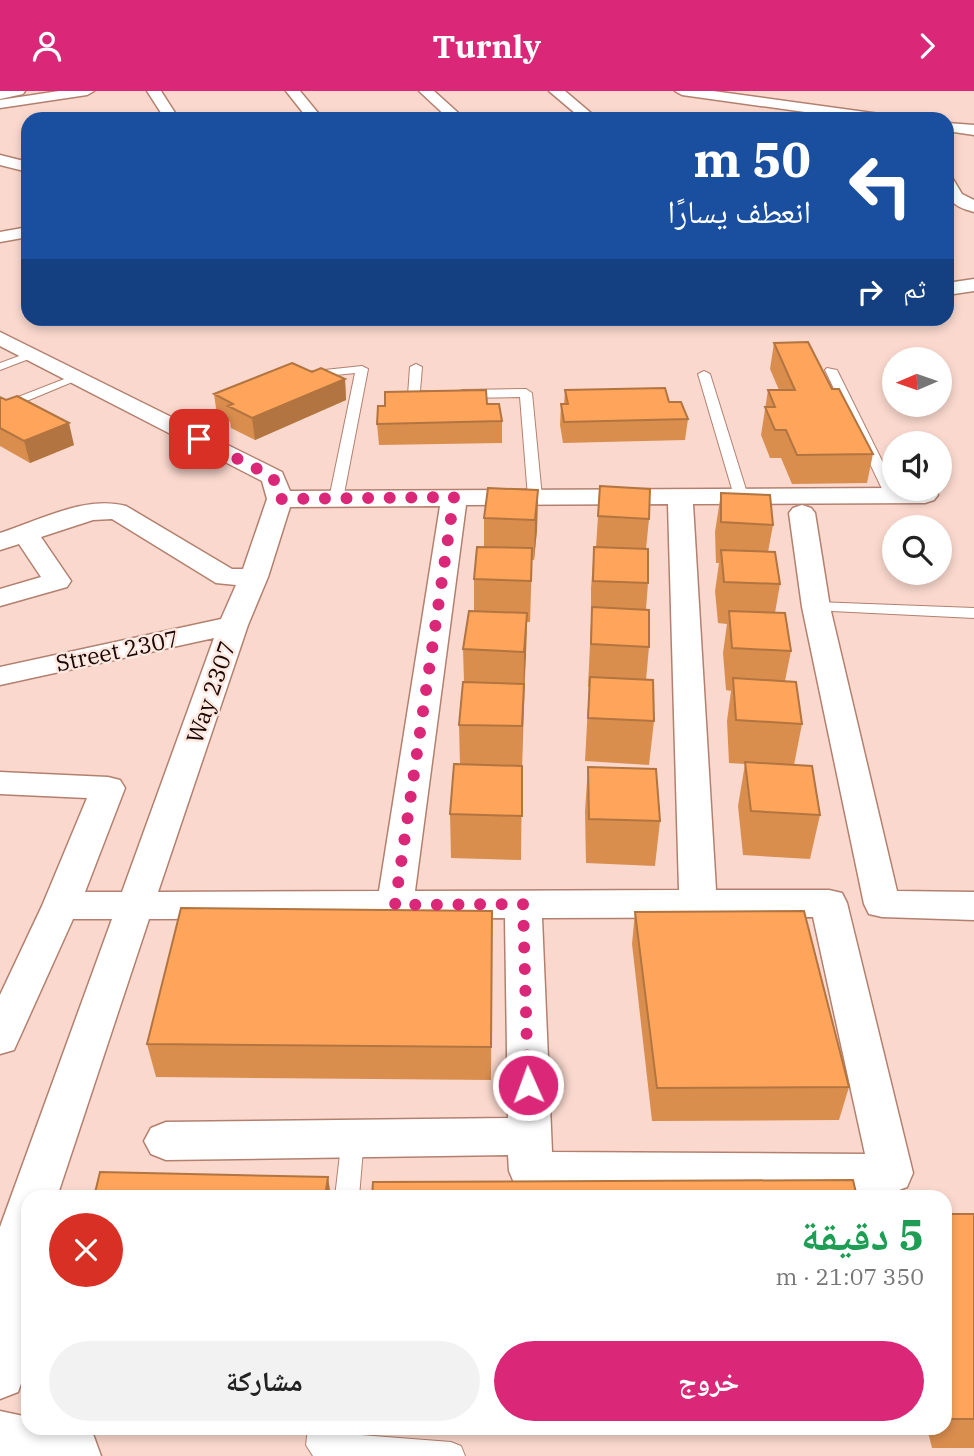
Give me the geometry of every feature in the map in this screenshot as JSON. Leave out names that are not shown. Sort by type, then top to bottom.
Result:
[{"type":"main road","points":[[0,94],[17,91]]},
{"type":"street","points":[[0,104],[87,91]]},
{"type":"street","points":[[154,91],[168,112]]},
{"type":"street","points":[[293,91],[310,112]]},
{"type":"street","points":[[426,91],[450,112]]},
{"type":"street","points":[[556,91],[582,112]]},
{"type":"street","points":[[682,91],[740,95],[844,112]]},
{"type":"street","points":[[714,93],[704,104],[714,112]]},
{"type":"street","points":[[954,128],[974,130]]},
{"type":"street","points":[[0,152],[19,148]]},
{"type":"street","points":[[0,160],[21,165]]},
{"type":"street","points":[[954,194],[974,207]]},
{"type":"street","points":[[954,288],[974,285]]},
{"type":"street","points":[[0,338],[273,477],[280,499],[882,495]]},
{"type":"street","points":[[395,905],[454,497]]},
{"type":"street","points":[[680,497],[698,902]]},
{"type":"street","name":"Way 2307","points":[[36,1190],[233,625],[254,577],[280,499]]},
{"type":"street","points":[[0,598],[57,581],[13,538],[90,512],[117,511],[226,577],[254,577]]},
{"type":"street","points":[[802,513],[816,607],[882,904],[974,906]]},
{"type":"street","name":"Street 2307","points":[[0,676],[233,625]]},
{"type":"street","points":[[0,783],[108,788],[61,906],[15,973],[0,1038]]},
{"type":"street","points":[[61,906],[698,902],[829,903],[891,1173],[531,1171],[523,904]]},
{"type":"street","points":[[166,1141],[529,1136]]},
{"type":"street","points":[[0,1290],[21,1233]]},
{"type":"street","points":[[0,1300],[10,1342],[0,1374]]},
{"type":"lane","points":[[0,367],[30,355]]},
{"type":"lane","points":[[416,367],[414,395],[526,393],[535,497]]},
{"type":"lane","points":[[292,377],[362,369],[335,499]]},
{"type":"lane","points":[[831,370],[882,475]]},
{"type":"lane","points":[[704,374],[741,496]]},
{"type":"lane","points":[[0,408],[76,378]]},
{"type":"lane","points":[[816,607],[974,613]]},
{"type":"lane","points":[[348,1190],[353,1137]]},
{"type":"lane","points":[[321,1435],[320,1445],[451,1456]]},
{"type":"building","points":[[808,342],[832,389],[839,389],[873,454],[797,455],[786,430],[775,430],[765,407],[775,407],[768,390],[795,390],[774,343]]},
{"type":"building","points":[[292,363],[312,372],[321,368],[345,379],[252,418],[228,406],[233,404],[214,394]]},
{"type":"building","points":[[665,388],[669,402],[681,402],[688,419],[564,422],[561,404],[568,404],[565,390]]},
{"type":"building","points":[[486,390],[487,404],[499,404],[502,421],[377,424],[378,406],[385,406],[385,392]]},
{"type":"building","points":[[17,396],[69,423],[24,441],[0,428],[0,397],[6,400]]},
{"type":"building","points":[[600,486],[650,489],[649,519],[598,516]]},
{"type":"building","points":[[488,488],[538,490],[535,520],[484,518]]},
{"type":"building","points":[[721,493],[770,495],[773,525],[721,522]]},
{"type":"building","points":[[477,547],[532,548],[531,581],[474,579]]},
{"type":"building","points":[[594,547],[648,549],[648,583],[593,581]]},
{"type":"building","points":[[721,550],[775,552],[780,584],[724,582]]},
{"type":"building","points":[[592,607],[649,610],[649,647],[591,644]]},
{"type":"building","points":[[469,611],[527,613],[524,652],[463,649]]},
{"type":"building","points":[[729,611],[785,613],[791,651],[732,648]]},
{"type":"building","points":[[590,677],[653,680],[654,721],[588,718]]},
{"type":"building","points":[[733,678],[796,682],[802,724],[736,720]]},
{"type":"building","points":[[463,682],[524,684],[522,726],[459,725]]},
{"type":"building","points":[[745,762],[812,766],[820,815],[751,811]]},
{"type":"building","points":[[454,764],[522,766],[522,816],[450,814]]},
{"type":"building","points":[[588,767],[656,769],[660,821],[589,819]]},
{"type":"building","points":[[181,908],[492,911],[491,1047],[147,1044]]},
{"type":"building","points":[[804,911],[849,1087],[657,1088],[635,912]]},
{"type":"building","points":[[100,1172],[328,1177],[326,1190],[96,1190]]},
{"type":"building","points":[[853,1180],[855,1190],[372,1190],[373,1182]]},
{"type":"building","points":[[952,1214],[974,1214],[974,1419],[952,1419]]},
{"type":"route","points":[[199,439],[273,477],[280,499],[454,497],[395,905],[523,904],[528,1085]]}]
